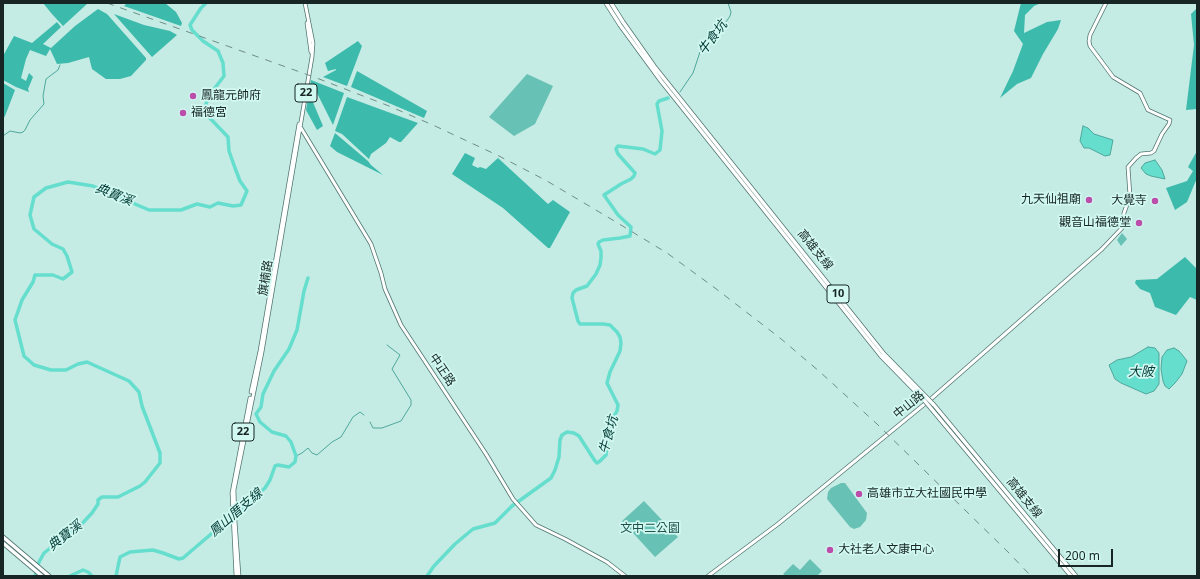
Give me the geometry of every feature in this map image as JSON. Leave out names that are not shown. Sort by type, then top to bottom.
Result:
[{"type":"highway","name":"高雄支線","points":[[606,3],[620,25],[661,81],[881,356],[924,400],[1071,576]]},
{"type":"highway","name":"高雄支線","points":[[611,3],[654,66],[884,354],[934,405],[1076,576]]},
{"type":"highway","points":[[3,537],[47,575]]},
{"type":"highway","points":[[3,543],[42,576]]},
{"type":"main road","name":"旗楠路","points":[[237,576],[232,487],[260,351],[300,128],[313,46],[304,3]]},
{"type":"main road","name":"旗楠路","points":[[300,128],[311,52],[304,3]]},
{"type":"main road","name":"中山路","points":[[708,576],[778,524],[932,398],[1113,238],[1122,228],[1124,213],[1130,198],[1128,167],[1141,154],[1152,152],[1170,120],[1148,110],[1140,93],[1113,77],[1090,46],[1090,35],[1106,3]]},
{"type":"main road","name":"中正路","points":[[300,128],[371,244],[385,289],[401,325],[515,501],[536,525],[607,562],[625,576]]},
{"type":"green space","points":[[527,74],[553,86],[535,124],[514,136],[489,117]]},
{"type":"green space","points":[[1122,233],[1127,239],[1121,246],[1117,240]]},
{"type":"green space","points":[[841,483],[845,483],[867,513],[866,520],[860,527],[854,529],[850,527],[827,499],[828,492],[831,488]]},
{"type":"green space","name":"文中二公園","points":[[644,501],[678,537],[655,557],[622,521]]},
{"type":"green space","points":[[810,559],[822,571],[817,576],[786,576],[783,574],[793,564],[800,570]]},
{"type":"shaded area","points":[[43,3],[85,3],[87,4],[63,26]]},
{"type":"shaded area","points":[[127,3],[165,3],[176,12],[182,23],[181,26],[124,6]]},
{"type":"shaded area","points":[[1021,3],[1041,3],[1034,6],[1025,15],[1024,33],[1047,22],[1061,20],[1058,29],[1031,78],[1017,84],[1000,98],[1013,71],[1023,44],[1014,31]]},
{"type":"shaded area","points":[[1197,8],[1197,109],[1186,110],[1194,45],[1191,14]]},
{"type":"shaded area","points":[[98,9],[107,14],[146,58],[146,60],[131,76],[120,79],[106,79],[92,69],[89,57],[68,63],[57,64],[50,49],[46,56],[30,50],[21,78],[26,81],[29,73],[33,77],[28,89],[29,92],[3,80],[3,56],[14,36],[32,43],[57,22],[61,27],[43,44],[51,48],[75,26]]},
{"type":"shaded area","points":[[114,14],[144,25],[170,31],[177,35],[152,57]]},
{"type":"shaded area","points":[[358,41],[362,46],[347,86],[323,77],[336,70],[328,71],[325,63]]},
{"type":"shaded area","points":[[357,71],[427,111],[424,118],[351,87]]},
{"type":"shaded area","points":[[311,80],[344,93],[333,125],[316,91],[309,93],[323,126],[317,130],[306,110]]},
{"type":"shaded area","points":[[3,83],[15,90],[3,119]]},
{"type":"shaded area","points":[[347,97],[418,123],[401,142],[390,137],[386,143],[371,154],[369,159],[342,134],[335,131]]},
{"type":"shaded area","points":[[335,133],[383,175],[337,152],[330,146]]},
{"type":"shaded area","points":[[1197,151],[1197,178],[1187,202],[1175,210],[1166,188],[1187,181],[1193,171],[1188,167]]},
{"type":"shaded area","points":[[465,153],[475,158],[472,165],[478,168],[480,167],[486,169],[498,158],[548,204],[553,200],[570,212],[550,248],[548,248],[503,208],[452,174]]},
{"type":"shaded area","points":[[1185,257],[1197,269],[1197,300],[1190,297],[1176,315],[1155,307],[1150,293],[1140,289],[1135,283],[1136,280],[1157,279]]},
{"type":"water","points":[[1083,126],[1088,128],[1094,134],[1113,140],[1110,155],[1105,156],[1089,148],[1084,148],[1080,141]]},
{"type":"water","points":[[1155,160],[1162,170],[1165,179],[1146,174],[1141,168],[1145,163]]},
{"type":"water","name":"大陂","points":[[1148,347],[1155,348],[1159,353],[1159,384],[1154,391],[1146,394],[1115,379],[1109,365],[1117,360],[1131,357]]},
{"type":"water","name":"大陂","points":[[1174,348],[1179,351],[1187,361],[1182,374],[1169,389],[1165,386],[1163,381],[1161,369],[1162,357],[1167,350]]},
{"type":"waterway","name":"典寶溪","points":[[35,576],[39,562],[44,553],[78,528],[92,513],[98,504],[98,500],[102,497],[118,497],[145,482],[160,463],[160,453],[142,406],[139,392],[129,381],[87,362],[78,364],[66,370],[51,370],[34,365],[24,356],[15,320],[22,300],[33,282],[35,275],[53,275],[63,279],[72,272],[63,249],[52,244],[34,229],[30,215],[34,197],[46,188],[68,182],[93,186],[149,210],[181,210],[197,204],[210,207],[218,203],[233,206],[241,205],[247,191],[240,181],[229,151],[228,137],[204,112],[208,97],[224,76],[223,63],[218,51],[203,41],[192,30],[190,25],[206,3]]},
{"type":"waterway","name":"牛食坑","points":[[680,92],[693,73],[700,52],[722,28],[730,16],[731,12],[728,3]]},
{"type":"waterway","points":[[3,136],[10,131],[20,133],[25,130],[30,120],[44,104],[43,96],[46,79],[58,70],[60,65]]},
{"type":"waterway","name":"牛食坑","points":[[427,576],[434,566],[455,544],[473,529],[495,523],[512,506],[551,478],[559,457],[560,440],[562,435],[567,432],[574,433],[579,436],[597,463],[606,455],[609,425],[617,411],[618,405],[607,383],[610,372],[620,351],[620,337],[610,325],[580,324],[572,298],[573,293],[576,290],[587,286],[596,274],[601,258],[601,251],[598,244],[599,242],[603,240],[630,236],[631,227],[618,215],[604,195],[631,179],[635,173],[618,154],[616,149],[618,146],[643,149],[655,154],[660,150],[662,131],[657,104],[659,101],[668,98]]},
{"type":"waterway","name":"鳳山厝支線","points":[[116,576],[120,557],[130,552],[153,550],[179,559],[183,558],[265,488],[270,480],[275,466],[278,465],[289,467],[295,462],[296,456],[291,442],[286,436],[272,432],[260,422],[256,414],[261,407],[263,394],[274,371],[289,349],[297,330],[304,291],[308,278]]},
{"type":"waterway","points":[[370,422],[373,428],[382,428],[401,421],[411,405],[411,400],[392,369],[400,355],[387,345]]},
{"type":"waterway","points":[[296,456],[308,448],[312,453],[317,455],[332,442],[341,437],[353,417],[360,412],[364,415]]},
{"type":"waterway","name":"鳳山厝支線","points":[[70,576],[83,570],[92,576]]},
{"type":"railway","points":[[107,3],[314,77],[389,106],[435,126],[499,156],[547,181],[667,253],[780,338],[820,372],[877,424],[1031,576]]},
{"type":"place","name":"鳳龍元帥府","points":[[193,96]]},
{"type":"place","name":"福德宮","points":[[183,113]]},
{"type":"place","name":"九天仙祖廟","points":[[1089,200]]},
{"type":"place","name":"大覺寺","points":[[1155,201]]},
{"type":"place","name":"觀音山福德堂","points":[[1139,223]]},
{"type":"place","name":"高雄市立大社國民中學","points":[[859,494]]},
{"type":"place","name":"大社老人文康中心","points":[[830,550]]}]
